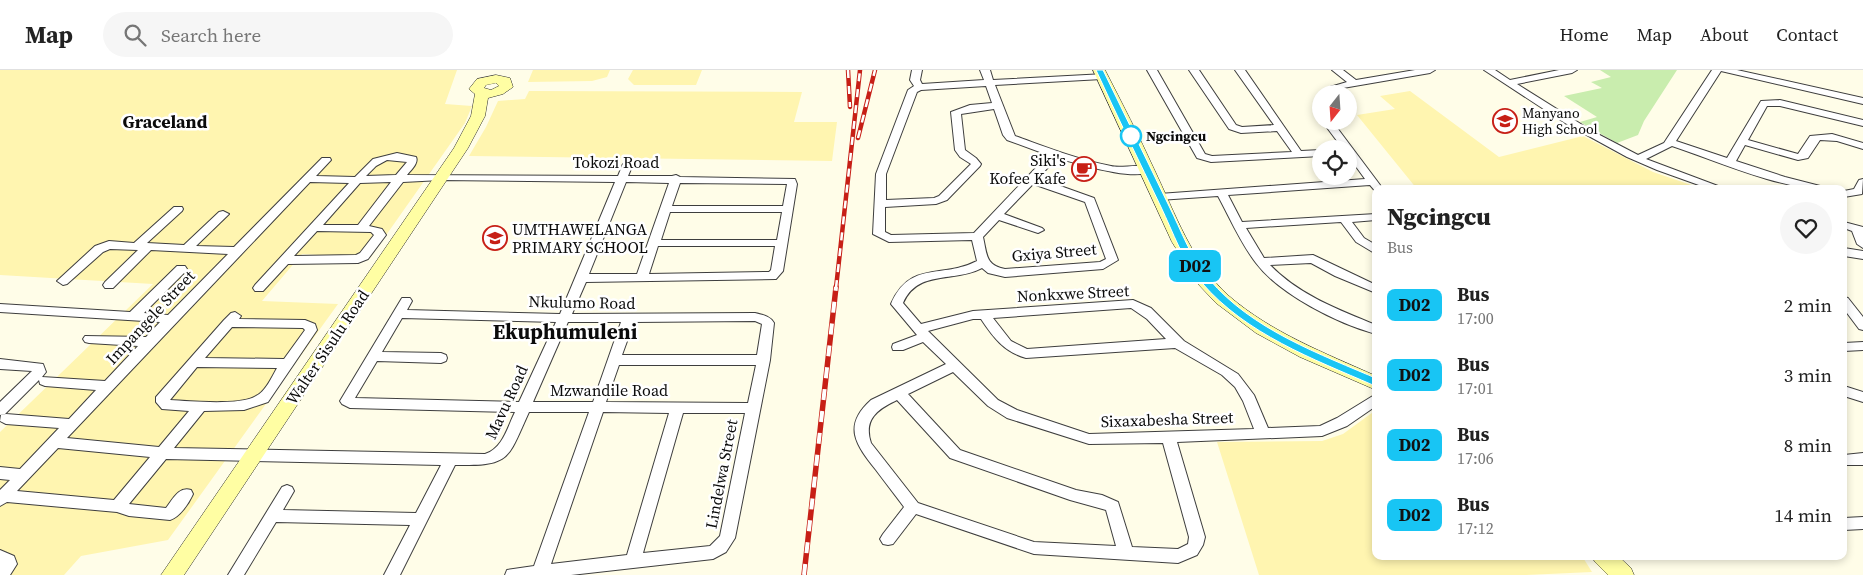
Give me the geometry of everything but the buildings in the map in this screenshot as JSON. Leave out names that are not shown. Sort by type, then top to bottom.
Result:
[{"type":"street","points":[[917,70],[915,80],[920,87]]},
{"type":"street","points":[[985,70],[1009,137],[1055,154],[1112,170],[1147,170]]},
{"type":"street","points":[[1152,70],[1201,156],[1211,159],[1312,154]]},
{"type":"street","points":[[1194,70],[1232,127],[1241,130],[1281,128]]},
{"type":"street","points":[[1240,70],[1299,155]]},
{"type":"street","points":[[1337,70],[1354,84]]},
{"type":"street","points":[[1350,85],[1430,70]]},
{"type":"street","points":[[1489,70],[1554,113],[1639,158],[1670,172],[1709,185]]},
{"type":"street","points":[[1508,83],[1572,70]]},
{"type":"street","points":[[1639,158],[1669,142],[1717,70]]},
{"type":"street","points":[[1726,70],[1863,101]]},
{"type":"street","points":[[1055,154],[976,236],[889,238],[882,237],[878,231],[881,174],[914,90],[920,87],[1100,73],[1160,197],[1198,272],[1205,281],[1230,304],[1274,335],[1372,381]]},
{"type":"street","points":[[1557,73],[1571,83]]},
{"type":"street","points":[[488,84],[499,75]]},
{"type":"street","name":"Walter Sisulu Road","points":[[172,575],[465,141],[478,116],[488,84]]},
{"type":"street","points":[[1730,162],[1764,103],[1780,104],[1863,123]]},
{"type":"street","points":[[879,204],[936,201],[943,198],[976,164],[975,161],[962,155],[960,150],[956,112],[970,108],[997,106]]},
{"type":"street","points":[[1333,130],[1341,140]]},
{"type":"street","points":[[1742,141],[1798,157],[1804,156],[1814,138],[1817,137],[1826,137],[1863,146]]},
{"type":"street","points":[[1669,142],[1804,185]]},
{"type":"street","points":[[259,288],[356,180],[376,161],[392,156],[412,159],[412,162],[361,229]]},
{"type":"street","name":"Impangele Street","points":[[2,498],[171,319],[326,160]]},
{"type":"street","points":[[1357,161],[1376,185]]},
{"type":"street","name":"Mavu Road","points":[[56,442],[162,453],[486,460],[499,455],[505,449],[582,278],[628,164]]},
{"type":"street","name":"Tokozi Road","points":[[308,179],[356,180],[441,177],[676,178],[791,181],[788,209]]},
{"type":"street","points":[[642,277],[676,178]]},
{"type":"street","name":"Gxiya Street","points":[[983,263],[992,270],[1005,273],[1103,266],[1112,260],[1090,200],[1030,179]]},
{"type":"street","points":[[1847,194],[1858,192],[1863,182]]},
{"type":"street","points":[[1160,197],[1221,192],[1372,185]]},
{"type":"street","points":[[1221,192],[1261,262],[1284,283],[1327,309],[1372,328]]},
{"type":"street","points":[[109,284],[178,209]]},
{"type":"street","points":[[582,278],[772,276],[777,271],[788,209],[666,209]]},
{"type":"street","points":[[187,248],[223,214]]},
{"type":"street","points":[[996,215],[1038,230]]},
{"type":"street","points":[[1240,225],[1345,220],[1372,217]]},
{"type":"street","points":[[1345,220],[1360,240],[1372,248]]},
{"type":"street","points":[[1847,226],[1860,229],[1863,244]]},
{"type":"street","points":[[284,260],[358,260],[364,256],[380,235],[378,231],[372,229],[313,228]]},
{"type":"street","points":[[976,236],[983,263]]},
{"type":"street","points":[[654,243],[782,243]]},
{"type":"street","points":[[63,281],[99,249],[113,244],[237,251]]},
{"type":"street","points":[[1847,252],[1863,255]]},
{"type":"street","points":[[1261,262],[1313,259],[1339,273],[1372,286]]},
{"type":"street","name":"Sixaxabesha Street","points":[[983,263],[968,272],[928,276],[915,280],[899,295],[896,304],[921,333],[993,403],[1012,414],[1089,439],[1104,440],[1322,431],[1342,422],[1372,402]]},
{"type":"street","points":[[134,316],[182,269]]},
{"type":"street","points":[[406,301],[373,356],[441,358]]},
{"type":"street","name":"Nonkxwe Street","points":[[921,333],[941,322],[985,314],[1132,304],[1143,308],[1178,343],[1231,375],[1240,383],[1245,390],[1263,433]]},
{"type":"street","points":[[1847,305],[1863,326]]},
{"type":"street","points":[[0,308],[171,319]]},
{"type":"street","name":"Nkulumo Road","points":[[398,314],[564,318],[755,317],[765,320]]},
{"type":"street","points":[[985,314],[996,334],[1016,351],[1026,354],[1178,343]]},
{"type":"street","points":[[540,572],[629,318]]},
{"type":"street","points":[[231,320],[305,324],[311,327],[309,335],[263,399],[256,404],[248,406],[167,405],[163,402],[163,398],[193,362],[231,320]]},
{"type":"street","name":"Lindelwa Street","points":[[513,575],[713,552],[721,547],[727,538],[769,326],[765,320]]},
{"type":"street","points":[[898,347],[921,333]]},
{"type":"street","points":[[89,338],[149,342]]},
{"type":"street","points":[[1847,347],[1863,346]]},
{"type":"street","name":"Mzwandile Road","points":[[373,356],[347,401],[350,403],[524,407],[752,408]]},
{"type":"street","points":[[615,360],[762,360]]},
{"type":"street","points":[[193,362],[288,364]]},
{"type":"street","points":[[0,364],[38,367],[39,372],[3,414]]},
{"type":"street","points":[[954,366],[868,410],[862,422],[861,435],[864,445],[913,507],[1034,548],[1178,556],[1186,555],[1195,548],[1197,537],[1168,437]]},
{"type":"street","points":[[45,381],[109,386]]},
{"type":"street","points":[[899,393],[955,454],[1075,496],[1102,501],[1113,506],[1126,554]]},
{"type":"street","points":[[1847,393],[1863,397]]},
{"type":"street","points":[[118,506],[201,406]]},
{"type":"street","points":[[634,561],[634,553],[677,408]]},
{"type":"street","points":[[3,414],[73,424]]},
{"type":"street","points":[[392,575],[451,459]]},
{"type":"street","points":[[1847,460],[1863,459]]},
{"type":"street","points":[[0,473],[24,475]]},
{"type":"street","points":[[236,575],[286,491]]},
{"type":"street","points":[[2,498],[118,506],[129,510],[170,514],[186,494]]},
{"type":"street","points":[[888,539],[913,507]]},
{"type":"street","points":[[272,516],[420,519]]},
{"type":"street","points":[[1847,524],[1863,523]]},
{"type":"street","points":[[0,557],[8,561],[9,564],[1,575]]},
{"type":"street","points":[[1601,560],[1607,575]]},
{"type":"street","points":[[1608,560],[1623,575]]},
{"type":"green space","points":[[1600,70],[1677,70],[1644,121],[1638,135],[1617,143],[1580,122],[1597,117],[1564,96],[1602,88],[1591,82],[1611,77]]},
{"type":"sand","points":[[0,70],[457,70],[445,104],[472,106],[465,123],[370,258],[302,254],[262,301],[338,304],[168,540],[81,556],[64,575],[0,575],[0,432],[153,284],[0,275]]},
{"type":"sand","points":[[533,70],[610,70],[607,77],[592,81],[528,82]]},
{"type":"sand","points":[[633,70],[702,70],[696,85],[634,85],[628,79]]},
{"type":"sand","points":[[529,91],[802,92],[794,122],[837,122],[832,161],[469,156],[486,127],[498,101],[525,99]]},
{"type":"sand","points":[[1410,91],[1499,157],[1583,136],[1653,172],[1691,185],[1414,185],[1358,116],[1395,109],[1380,96]]},
{"type":"sand","points":[[1372,413],[1372,560],[1584,560],[1592,572],[1526,575],[1259,575],[1217,442],[1322,441],[1343,434]]},
{"type":"railway","points":[[848,70],[850,107]]},
{"type":"railway","points":[[836,288],[860,70]]},
{"type":"railway","points":[[858,138],[875,70]]},
{"type":"railway","points":[[804,575],[836,287]]},
{"type":"bus line","name":"D02","points":[[1099,70],[1186,250],[1205,281],[1243,316],[1268,332],[1319,358],[1372,381]]},
{"type":"place","name":"Manyano High School","points":[[1505,121]]},
{"type":"place","name":"Ngcingcu","points":[[1131,136]]},
{"type":"place","name":"Siki's Kofee Kafe","points":[[1084,169]]},
{"type":"place","name":"UMTHAWELANGA PRIMARY SCHOOL","points":[[495,238]]},
{"type":"district","name":"Graceland","points":[[165,122]]},
{"type":"district","name":"Ekuphumuleni","points":[[565,332]]}]
